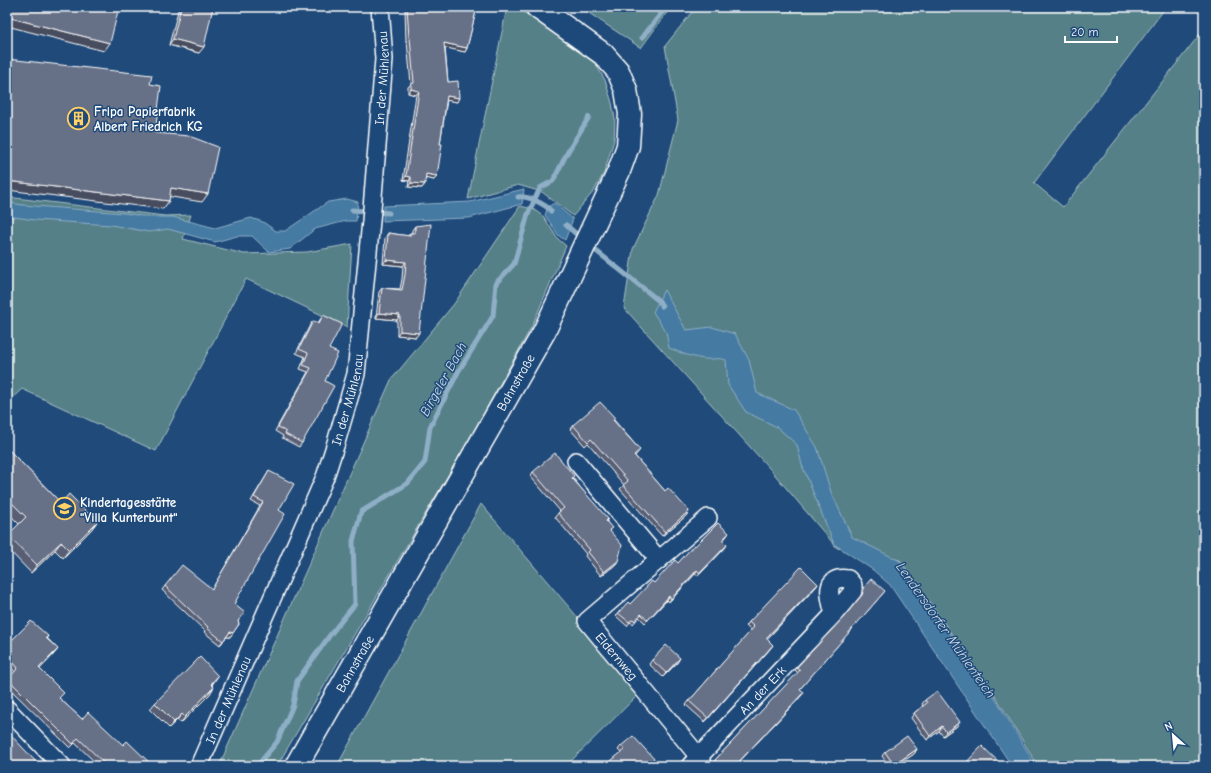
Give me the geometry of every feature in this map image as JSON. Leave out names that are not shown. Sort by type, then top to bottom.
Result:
[{"type":"main road","name":"Bahnstraße","points":[[296,766],[544,332],[592,231],[619,171],[628,146],[630,114],[626,90],[618,71],[603,54],[537,7]]},
{"type":"street","name":"In der Mühlenau","points":[[199,766],[320,489],[335,446],[356,374],[384,58],[380,7]]},
{"type":"street","points":[[576,461],[659,560]]},
{"type":"street","name":"Eldernweg","points":[[698,763],[587,621],[708,518]]},
{"type":"street","name":"An der Erk","points":[[698,763],[834,614]]},
{"type":"street","points":[[7,709],[62,766]]},
{"type":"green space","points":[[507,7],[515,7],[528,15],[595,63],[605,80],[615,119],[614,140],[604,173],[594,191],[573,216],[542,192],[518,185],[468,199]]},
{"type":"green space","points":[[580,7],[671,7],[641,48]]},
{"type":"green space","points":[[696,7],[1166,7],[1034,183],[1063,207],[1204,29],[1204,766],[1038,766],[999,702],[900,560],[837,548],[770,469],[624,308],[633,249],[659,195],[678,120],[665,46]]},
{"type":"green space","points":[[7,197],[165,216],[191,215],[183,239],[244,254],[307,252],[352,244],[347,327],[246,279],[156,451],[22,389],[7,403]]},
{"type":"green space","points":[[520,206],[533,209],[544,217],[557,238],[566,246],[532,326],[474,431],[277,766],[219,766],[391,380],[454,304]]},
{"type":"green space","points":[[481,504],[586,627],[639,694],[566,766],[337,766]]},
{"type":"water","points":[[524,189],[522,204],[469,218],[383,221],[384,206],[470,202]]},
{"type":"water","points":[[347,199],[358,202],[356,221],[346,221],[315,229],[290,249],[269,252],[252,236],[237,236],[215,242],[168,229],[149,232],[111,225],[35,220],[7,216],[7,202],[22,205],[124,213],[149,217],[173,217],[215,228],[251,218],[263,222],[276,231],[285,231],[328,202]]},
{"type":"water","points":[[554,203],[573,219],[565,240],[559,236],[545,215],[548,207]]},
{"type":"water","points":[[664,290],[686,330],[712,327],[735,334],[749,360],[757,393],[794,410],[817,447],[831,492],[852,537],[900,561],[998,703],[1036,766],[1012,766],[890,585],[873,570],[834,544],[802,465],[797,445],[777,427],[746,412],[728,385],[726,360],[696,358],[669,348],[666,332],[653,312]]},
{"type":"building","points":[[7,7],[119,7],[110,43],[7,17]]},
{"type":"building","points":[[181,7],[213,7],[204,47],[173,39]]},
{"type":"building","points":[[407,7],[477,7],[467,48],[444,43],[448,82],[458,81],[459,98],[447,96],[437,176],[426,174],[425,184],[411,183],[411,177],[406,176],[419,91],[411,89],[411,84],[414,83]]},
{"type":"building","name":"Fripa Papierfabrik Albert Friedrich KG","points":[[7,59],[152,75],[150,84],[161,86],[155,133],[189,136],[218,147],[208,194],[171,188],[169,201],[7,181]]},
{"type":"building","points":[[431,224],[419,333],[400,331],[400,315],[379,313],[382,288],[402,290],[405,275],[406,262],[386,260],[388,233],[410,236],[410,233],[415,233],[415,226]]},
{"type":"building","points":[[323,315],[342,324],[329,349],[338,353],[325,381],[334,386],[302,443],[285,434],[286,432],[278,427],[311,368],[303,365],[308,353],[299,349],[313,321],[319,323]]},
{"type":"building","points":[[600,402],[615,418],[613,420],[640,450],[634,455],[665,491],[668,488],[689,511],[665,532],[623,485],[628,481],[591,439],[588,442],[573,425]]},
{"type":"building","points":[[7,448],[61,503],[69,494],[97,522],[69,550],[61,542],[37,565],[8,535],[26,517],[7,498]]},
{"type":"building","points":[[555,453],[574,476],[572,478],[608,519],[606,521],[612,528],[609,530],[622,545],[618,561],[604,572],[588,552],[590,550],[558,513],[564,508],[533,472]]},
{"type":"building","points":[[269,471],[294,484],[279,510],[285,514],[234,604],[245,613],[238,621],[239,624],[233,633],[230,632],[223,641],[207,628],[208,627],[165,586],[182,565],[212,589],[263,502],[254,497]]},
{"type":"building","points":[[718,523],[729,533],[722,540],[727,545],[700,573],[697,570],[671,599],[669,596],[648,620],[641,614],[635,621],[633,619],[629,622],[618,613],[628,602],[630,604],[652,581],[654,583],[675,560],[678,563],[694,545],[695,546]]},
{"type":"building","points":[[801,567],[818,584],[766,638],[773,645],[708,718],[689,701],[754,627],[749,622]]},
{"type":"building","points":[[871,579],[885,591],[800,689],[804,692],[735,766],[715,766],[715,760],[800,670],[796,668],[843,618],[862,595],[865,586]]},
{"type":"building","points":[[31,621],[48,636],[46,638],[58,649],[39,668],[64,693],[59,698],[82,719],[88,712],[123,745],[127,741],[153,766],[107,766],[78,738],[73,744],[8,679],[18,668],[7,655],[7,645]]},
{"type":"building","points":[[666,645],[680,658],[666,673],[652,660]]},
{"type":"building","points":[[200,657],[218,676],[211,684],[214,687],[185,717],[182,714],[174,722],[155,703]]},
{"type":"building","points":[[937,691],[960,722],[946,732],[942,726],[930,736],[914,713],[927,703],[925,700]]},
{"type":"building","points":[[7,731],[39,765],[38,766],[7,766]]},
{"type":"building","points":[[633,736],[655,760],[649,766],[605,766],[625,749],[621,746]]},
{"type":"building","points":[[907,736],[917,749],[894,765],[885,752]]},
{"type":"building","points":[[982,746],[1003,766],[963,766]]},
{"type":"waterway","name":"Birgeler Bach","points":[[642,38],[666,7]]},
{"type":"waterway","name":"Birgeler Bach","points":[[257,766],[277,742],[293,705],[297,681],[330,635],[355,604],[353,541],[361,512],[408,483],[425,462],[430,427],[458,372],[493,316],[496,283],[514,264],[528,214],[540,188],[553,181],[567,153],[589,117]]},
{"type":"waterway","name":"Birgeler Bach","points":[[518,197],[526,197],[536,201],[551,211]]},
{"type":"waterway","name":"Lendersdorfer Mühlenteich","points":[[352,210],[389,213]]},
{"type":"waterway","name":"Lendersdorfer Mühlenteich","points":[[566,225],[582,239]]},
{"type":"waterway","name":"Lendersdorfer Mühlenteich","points":[[590,246],[659,301],[662,306]]},
{"type":"place","name":"Fripa Papierfabrik Albert Friedrich KG","points":[[79,118]]},
{"type":"place","name":"Kindertagesstätte \"Villa Kunterbunt\"","points":[[64,509]]}]
